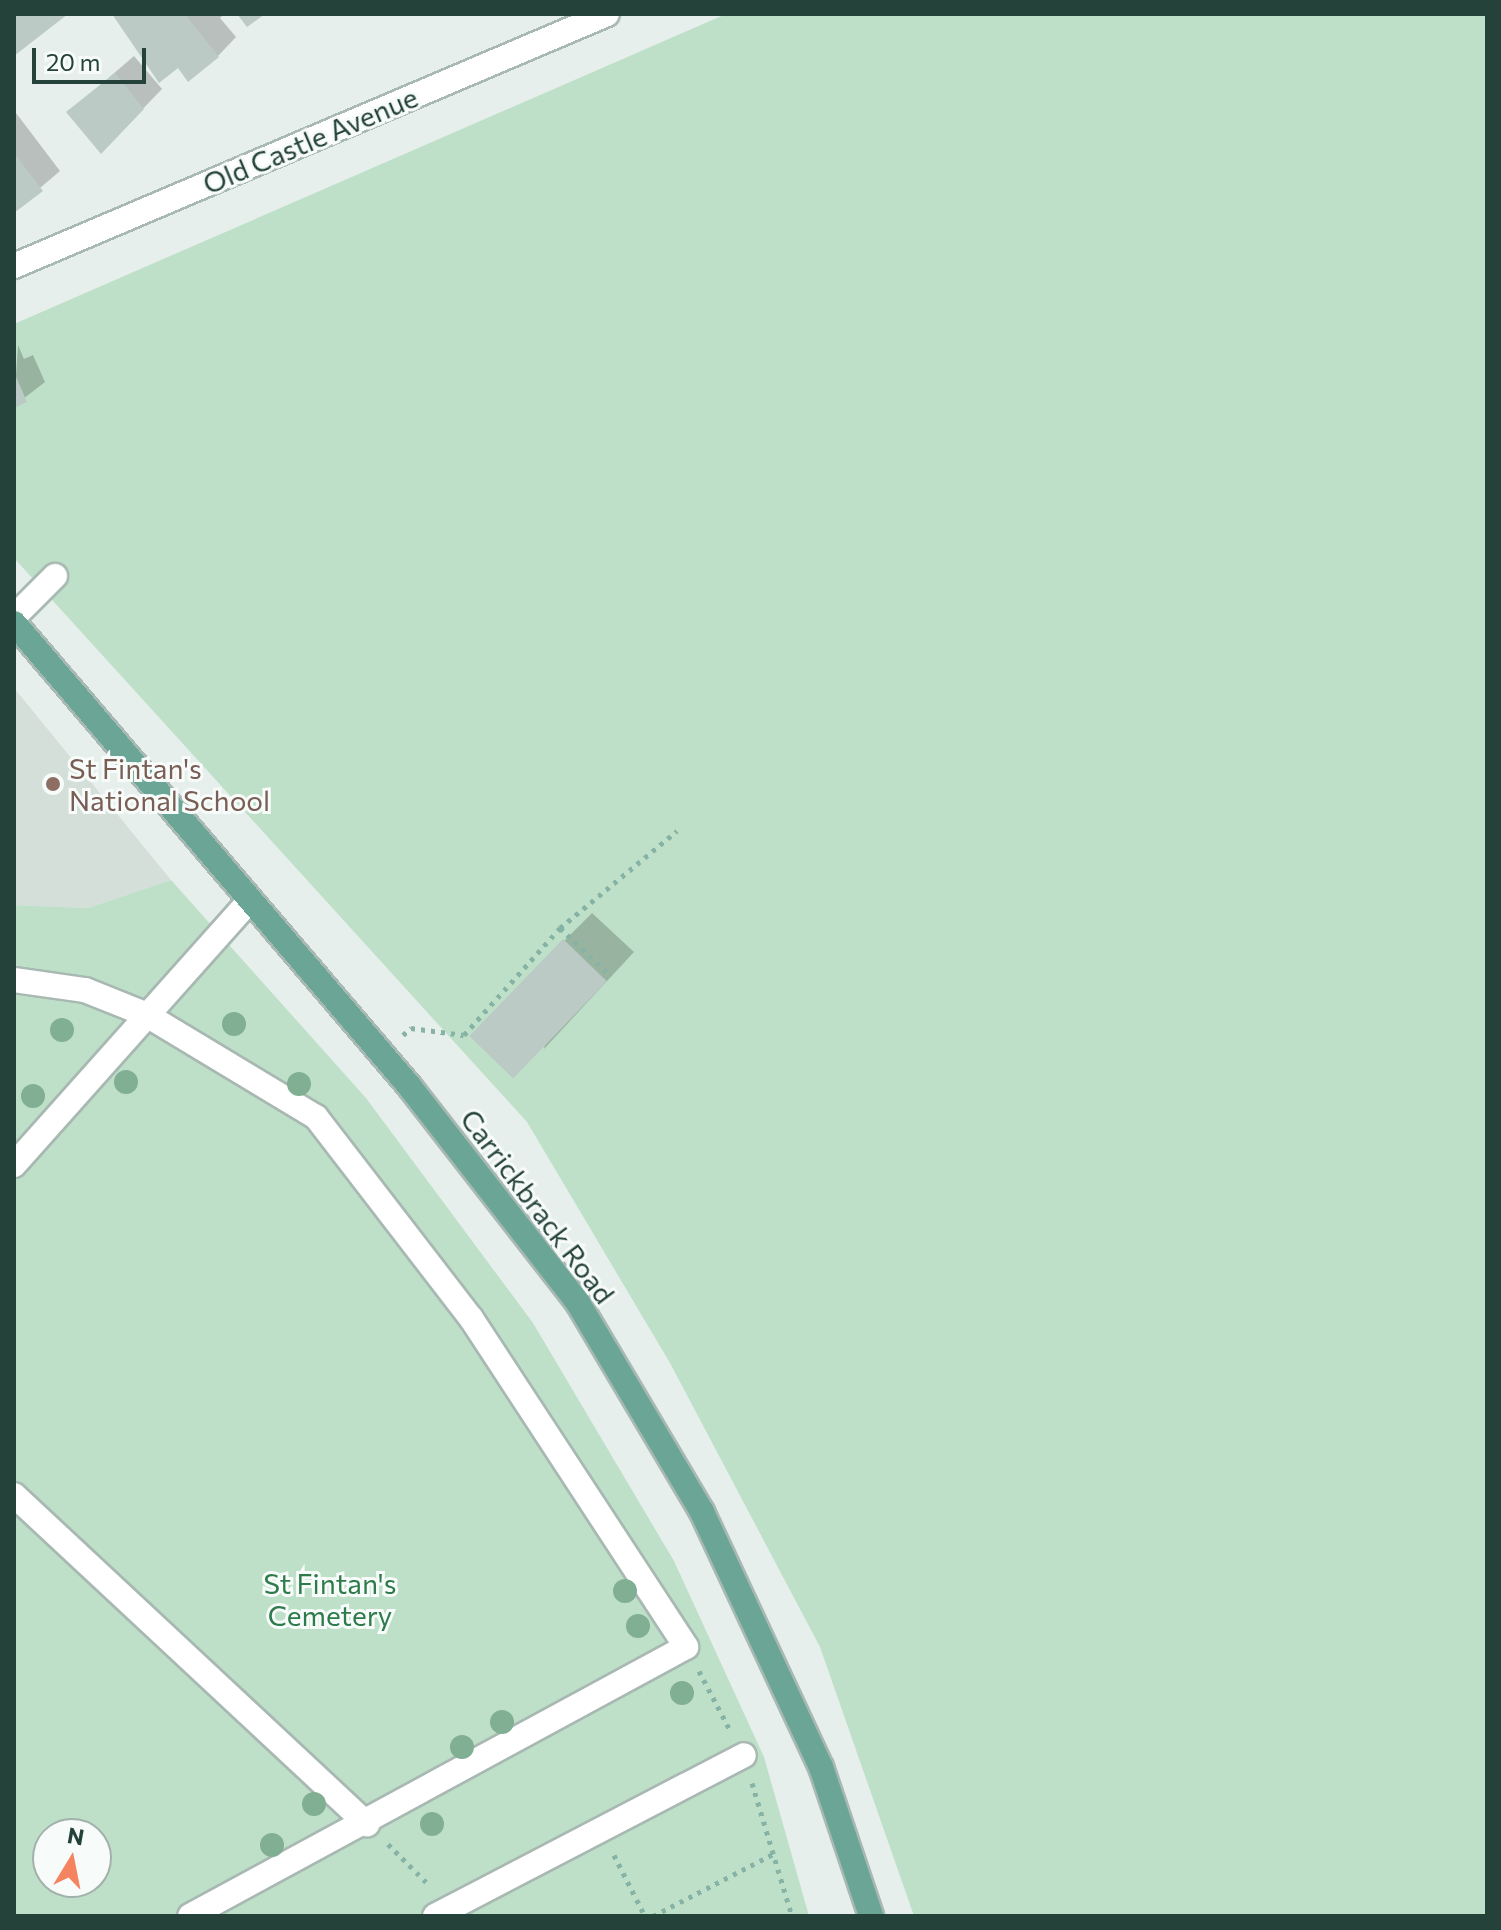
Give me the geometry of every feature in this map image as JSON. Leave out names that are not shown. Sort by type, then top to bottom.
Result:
[{"type":"main road","name":"Carrickbrack Road","points":[[14,623],[248,902],[410,1087],[578,1303],[702,1512],[821,1767],[871,1916]]},
{"type":"street","name":"Old Castle Avenue","points":[[14,266],[607,14]]},
{"type":"street","points":[[14,617],[55,576]]},
{"type":"street","points":[[14,1165],[145,1014],[248,902]]},
{"type":"street","points":[[14,980],[85,990],[145,1014],[316,1117],[471,1318],[686,1647],[367,1824],[190,1916]]},
{"type":"street","points":[[14,1495],[367,1824]]},
{"type":"street","points":[[448,1913],[744,1755]]},
{"type":"path","points":[[399,1039],[411,1028],[464,1035],[560,928],[677,831]]},
{"type":"path","points":[[560,928],[609,974]]},
{"type":"path","points":[[686,1647],[744,1755],[792,1916]]},
{"type":"path","points":[[367,1824],[448,1913]]},
{"type":"path","points":[[600,1830],[645,1916]]},
{"type":"path","points":[[653,1916],[774,1854]]},
{"type":"shaded area","name":"St Fintan's National School","points":[[14,688],[171,880],[88,908],[14,905]]},
{"type":"green space","points":[[726,14],[1487,14],[1487,1916],[914,1916],[820,1647],[670,1363],[527,1122],[14,558],[14,324]]},
{"type":"green space","name":"St Fintan's Cemetery","points":[[171,880],[366,1098],[533,1323],[674,1561],[764,1757],[809,1916],[14,1916],[14,905],[88,908]]},
{"type":"building","points":[[14,14],[68,14],[14,56]]},
{"type":"building","points":[[112,14],[185,14],[219,57],[188,82],[178,68],[159,83]]},
{"type":"building","points":[[237,14],[265,14],[247,27]]},
{"type":"building","points":[[115,73],[144,109],[101,154],[66,112]]},
{"type":"building","points":[[14,153],[43,191],[14,213]]},
{"type":"building","points":[[14,372],[27,402],[14,408]]},
{"type":"building","points":[[563,939],[607,981],[513,1078],[469,1036]]},
{"type":"place","name":"St Fintan's National School","points":[[53,784]]}]
